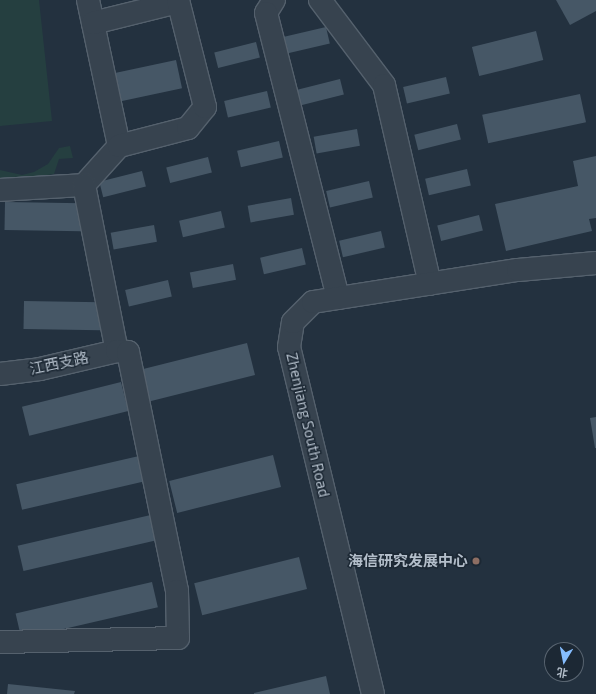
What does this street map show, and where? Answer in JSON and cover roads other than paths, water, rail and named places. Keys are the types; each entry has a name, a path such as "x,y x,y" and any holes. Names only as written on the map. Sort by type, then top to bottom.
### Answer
{"street":[{"path":"88,0 119,146"},
{"path":"274,0 266,13 338,298"},
{"path":"320,0 384,84 430,284"},
{"path":"0,190 84,185 119,146 188,128 205,107 178,1 93,23"},
{"path":"0,642 178,638 177,591 128,352 117,351 84,185"},
{"name":"Zhenjiang South Road","path":"373,694 289,347 293,322 313,302 430,284 596,263"},
{"name":"江西支路","path":"0,374 40,368 117,351"}],"place":[{"name":"海信研究发展中心","path":"476,561"}]}
